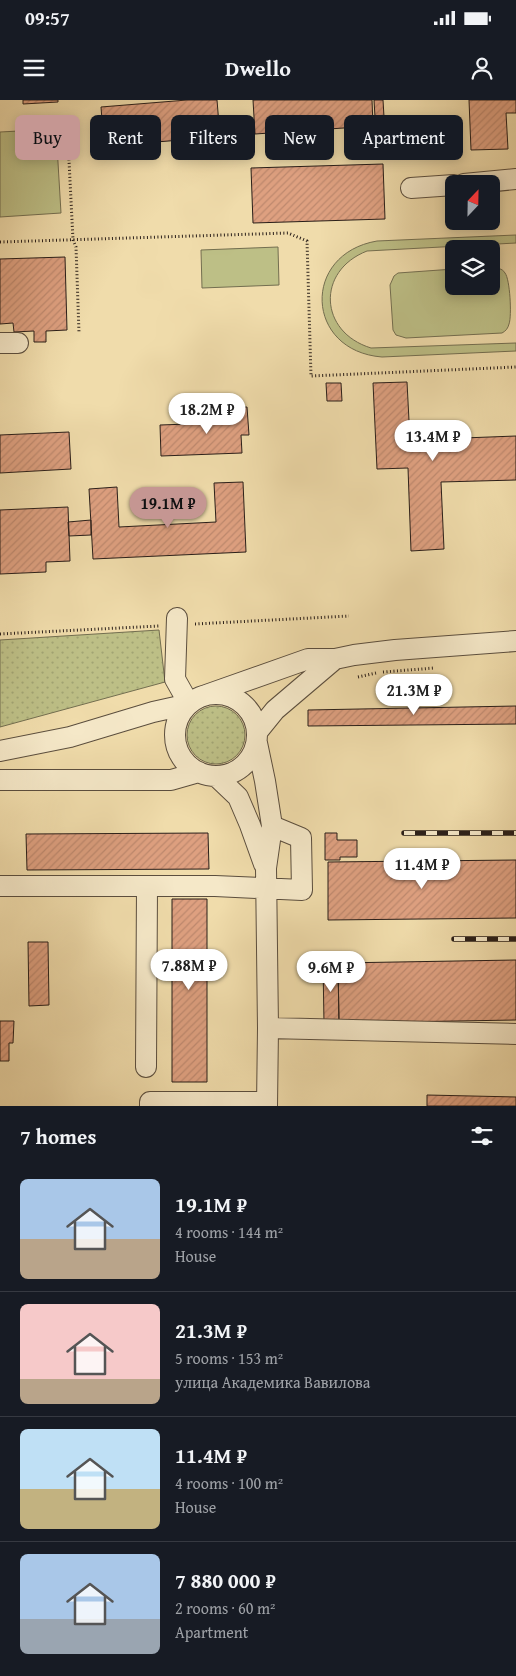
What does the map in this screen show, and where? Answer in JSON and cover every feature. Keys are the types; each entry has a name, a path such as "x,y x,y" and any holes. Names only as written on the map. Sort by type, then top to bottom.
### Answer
{"street":[{"path":"500,181 516,179"},
{"path":"411,188 445,186"},
{"path":"177,618 175,679 198,700"},
{"path":"266,868 238,797 208,774 189,766 182,757 177,747 175,735 182,713 198,700 308,659 335,659 395,650 516,641"},
{"path":"0,780 171,780 208,774 230,774 242,767 252,756 257,737 275,710 335,659"},
{"path":"0,751 70,737 220,694 234,698 246,706 254,717 272,826 266,868 267,1104 150,1102 150,1106"},
{"path":"0,886 215,886 302,890 301,838 272,826"},
{"path":"146,1067 147,887"},
{"path":"268,1028 516,1034"}],"path":[{"path":"69,160 73,240 76,247 79,333"},
{"path":"0,242 288,233 307,241 311,376 516,366"},
{"path":"358,677 378,673 437,668"}],"green space":[{"path":"15,131 15,160 58,160 61,213 0,217 0,132"},
{"path":"516,235 516,243 500,244 500,240 445,240 445,247 367,251 350,260 339,272 332,286 330,301 333,316 341,329 354,340 371,348 516,343 516,351 382,357 357,351 338,338 327,321 322,302 325,282 335,264 352,249 377,241"},
{"path":"278,247 279,285 202,288 201,250"},
{"path":"500,269 502,270 507,277 510,298 510,320 507,328 502,333 406,338 396,335 393,330 390,285 394,276 398,273 445,270 445,295 500,295"},
{"path":"159,630 165,682 0,727 0,640"},
{"path":"210,706 222,706 237,714 245,729 245,741 237,756 222,764 210,764 195,756 187,741 187,729 195,714"}],"building":[{"path":"23,100 58,100 58,102 23,104"},
{"path":"187,100 217,100 218,115 171,115 171,141 161,142 161,115 102,115 101,107"},
{"path":"253,100 372,100 373,115 344,115 344,128 334,129 334,115 265,115 265,133 255,134"},
{"path":"374,100 383,100 384,115 375,115"},
{"path":"469,100 516,100 516,113 506,113 508,149 471,150"},
{"path":"383,164 385,219 253,223 251,168"},
{"path":"65,257 67,330 46,331 46,342 34,342 34,331 14,332 13,323 0,324 0,259"},
{"path":"407,382 410,440 516,436 516,480 441,482 444,549 411,551 408,468 377,469 373,383"},
{"path":"326,383 341,383 342,401 327,401"},
{"path":"247,407 249,435 241,435 242,453 161,456 160,425 218,423 217,408"},
{"path":"69,432 71,469 0,473 0,435"},
{"path":"243,482 246,552 93,559 89,489 117,487 119,527 216,522 214,483"},
{"path":"68,507 70,561 46,562 46,572 0,574 0,510"},
{"path":"91,520 91,535 69,536 68,522"},
{"path":"516,706 516,724 308,726 308,710"},
{"path":"208,833 209,869 27,870 26,834"},
{"path":"325,833 337,833 337,840 357,840 357,857 340,857 340,860 325,860"},
{"path":"516,860 516,918 328,920 328,862"},
{"path":"172,899 207,899 207,1082 172,1082"},
{"path":"28,942 48,942 49,1005 29,1006"},
{"path":"516,960 516,1020 339,1023 338,963"},
{"path":"323,963 338,963 339,1023 324,1023"},
{"path":"0,1021 14,1021 13,1043 9,1043 9,1061 0,1061"},
{"path":"427,1095 516,1097 516,1106 427,1106"}],"railway":[{"path":"404,833 516,833"},
{"path":"454,939 516,939"}]}
